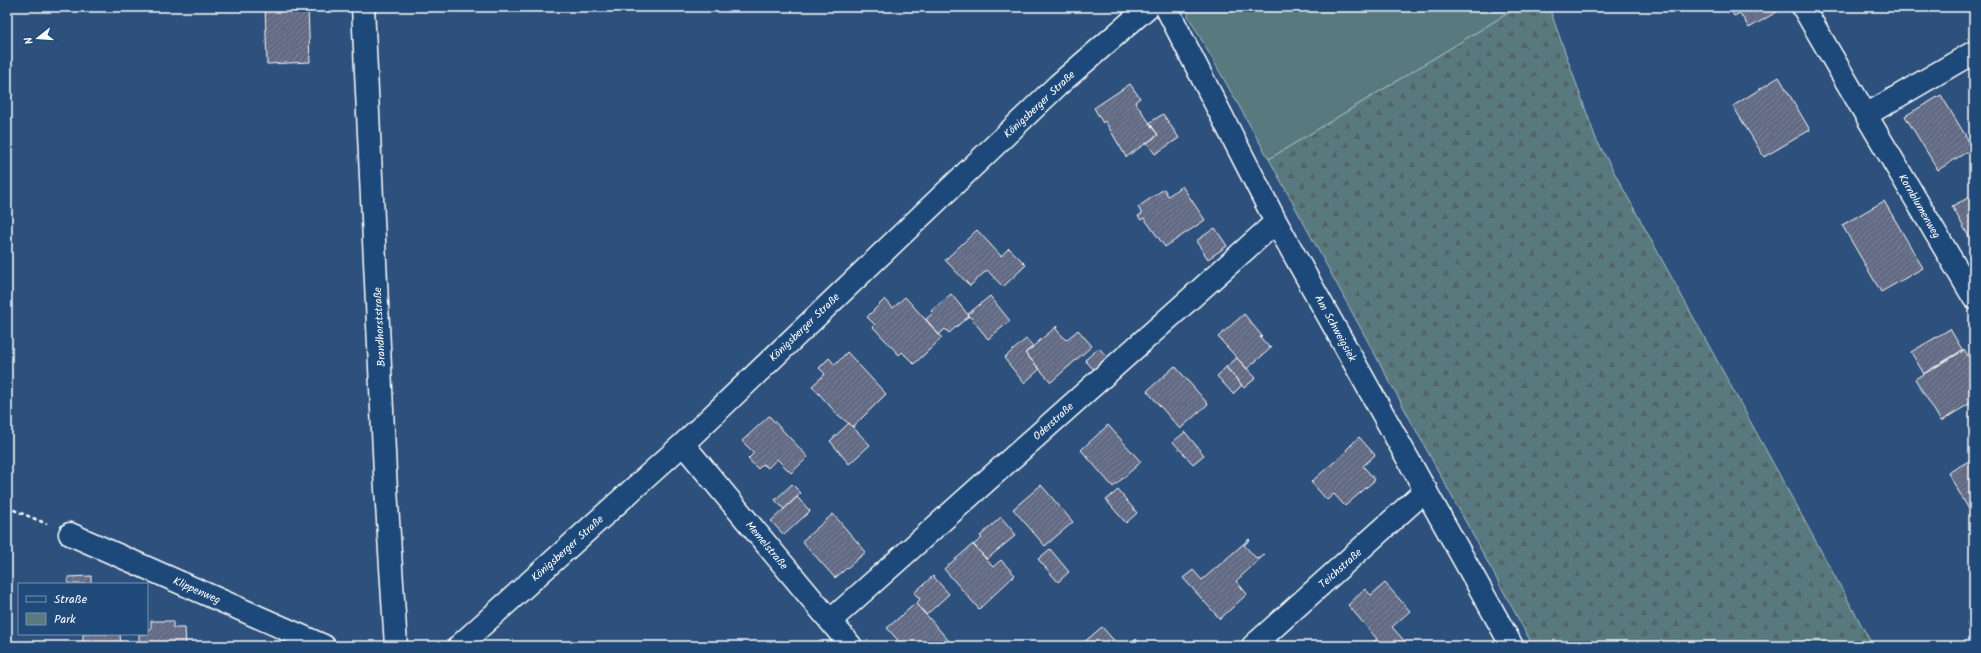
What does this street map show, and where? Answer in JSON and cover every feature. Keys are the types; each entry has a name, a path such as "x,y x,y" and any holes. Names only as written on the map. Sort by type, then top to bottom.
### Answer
{"street":[{"name":"Brandhorststraße","path":"363,7 385,473 396,646"},
{"name":"Königsberger Straße","path":"459,646 683,444 1058,85 1148,7"},
{"name":"Am Schweigsiek","path":"1166,7 1276,222 1512,646"},
{"name":"Kornblumenweg","path":"1805,9 1974,298"},
{"path":"1866,115 1974,52"},
{"name":"Oderstraße","path":"830,621 1276,222"},
{"name":"Memelstraße","path":"683,444 851,646"},
{"name":"Teichstraße","path":"1253,646 1426,490"},
{"name":"Klippenweg","path":"70,534 324,646"}],"path":[{"path":"7,506 70,534"}],"green space":[{"path":"1189,7 1518,7 1269,159 1188,16"},
{"path":"1518,7 1549,7 1596,139 1873,646 1533,646 1269,159"}],"building":[{"path":"265,7 308,7 310,62 267,64"},
{"path":"1729,7 1778,7 1780,10 1749,28 1740,13 1734,16"},
{"path":"1779,77 1810,130 1764,157 1733,106"},
{"path":"1130,84 1140,98 1135,102 1158,135 1126,157 1105,121 1103,123 1094,108"},
{"path":"1941,95 1973,148 1938,170 1905,116"},
{"path":"1163,114 1179,138 1155,154 1147,143 1158,135 1149,123"},
{"path":"1182,186 1205,220 1165,247 1144,218 1141,220 1138,216 1142,214 1138,207 1164,189 1168,196"},
{"path":"1974,195 1974,246 1952,206"},
{"path":"1884,201 1923,268 1881,292 1842,225"},
{"path":"1215,228 1227,246 1208,259 1196,241"},
{"path":"977,230 1001,256 1009,248 1026,265 1003,287 987,270 970,286 945,260"},
{"path":"951,294 969,316 949,333 945,329 939,335 926,319 933,313 931,311"},
{"path":"990,296 1010,321 988,339 968,314"},
{"path":"905,297 942,338 914,364 902,352 899,355 873,327 875,325 867,317 885,299 893,308"},
{"path":"1244,314 1262,336 1260,337 1270,348 1272,347 1247,369 1218,337"},
{"path":"1057,326 1056,329 1066,340 1078,330 1092,346 1051,382 1025,353"},
{"path":"1950,329 1963,351 1924,374 1911,352"},
{"path":"1026,339 1033,347 1025,353 1040,369 1024,383 1004,358"},
{"path":"1099,348 1108,358 1094,370 1085,360"},
{"path":"1964,349 1974,367 1974,401 1941,421 1915,379"},
{"path":"847,352 886,394 853,427 837,414 812,386 825,374 819,368 829,358 835,365"},
{"path":"1237,358 1256,378 1244,388 1226,367"},
{"path":"1175,366 1208,404 1180,429 1147,391"},
{"path":"1226,367 1242,385 1233,394 1217,376"},
{"path":"769,416 808,457 791,473 777,459 768,468 763,464 758,469 748,459 754,453 742,441"},
{"path":"849,423 870,445 849,464 830,441"},
{"path":"1108,425 1141,462 1113,487 1081,450"},
{"path":"1185,432 1204,455 1193,464 1173,442"},
{"path":"1359,437 1375,455 1363,466 1375,480 1345,506 1334,494 1327,500 1311,482 1347,451 1346,450"},
{"path":"1974,458 1974,518 1948,473"},
{"path":"792,484 801,493 784,509 775,500"},
{"path":"1041,485 1073,522 1045,546 1013,509"},
{"path":"1118,490 1137,513 1126,523 1106,500"},
{"path":"797,497 810,511 784,535 771,521"},
{"path":"833,514 866,552 835,578 802,541"},
{"path":"1001,517 1016,535 987,559 973,545 982,538 980,536"},
{"path":"1249,539 1250,540 1244,545 1257,559 1263,554 1264,555 1236,581 1247,594 1220,619 1183,578 1193,570 1202,580"},
{"path":"973,544 993,567 1001,560 1015,575 979,609 944,569"},
{"path":"1050,549 1069,572 1058,582 1038,559"},
{"path":"91,576 91,583 68,583 68,577"},
{"path":"933,576 949,594 926,615 916,604 920,599 914,593"},
{"path":"1385,583 1410,611 1392,627 1409,646 1375,646 1372,643 1377,639 1348,605 1365,589 1371,595"},
{"path":"916,603 949,641 944,646 903,646 887,628"},
{"path":"1974,619 1974,635 1967,624"},
{"path":"151,621 173,621 173,628 185,628 186,646 139,646 139,635 148,635 148,629 151,629"},
{"path":"1102,627 1119,646 1086,646 1083,643"},
{"path":"83,635 120,635 121,646 83,646"},
{"path":"1136,639 1142,646 1129,646"},
{"path":"1157,641 1161,646 1151,646"}]}
